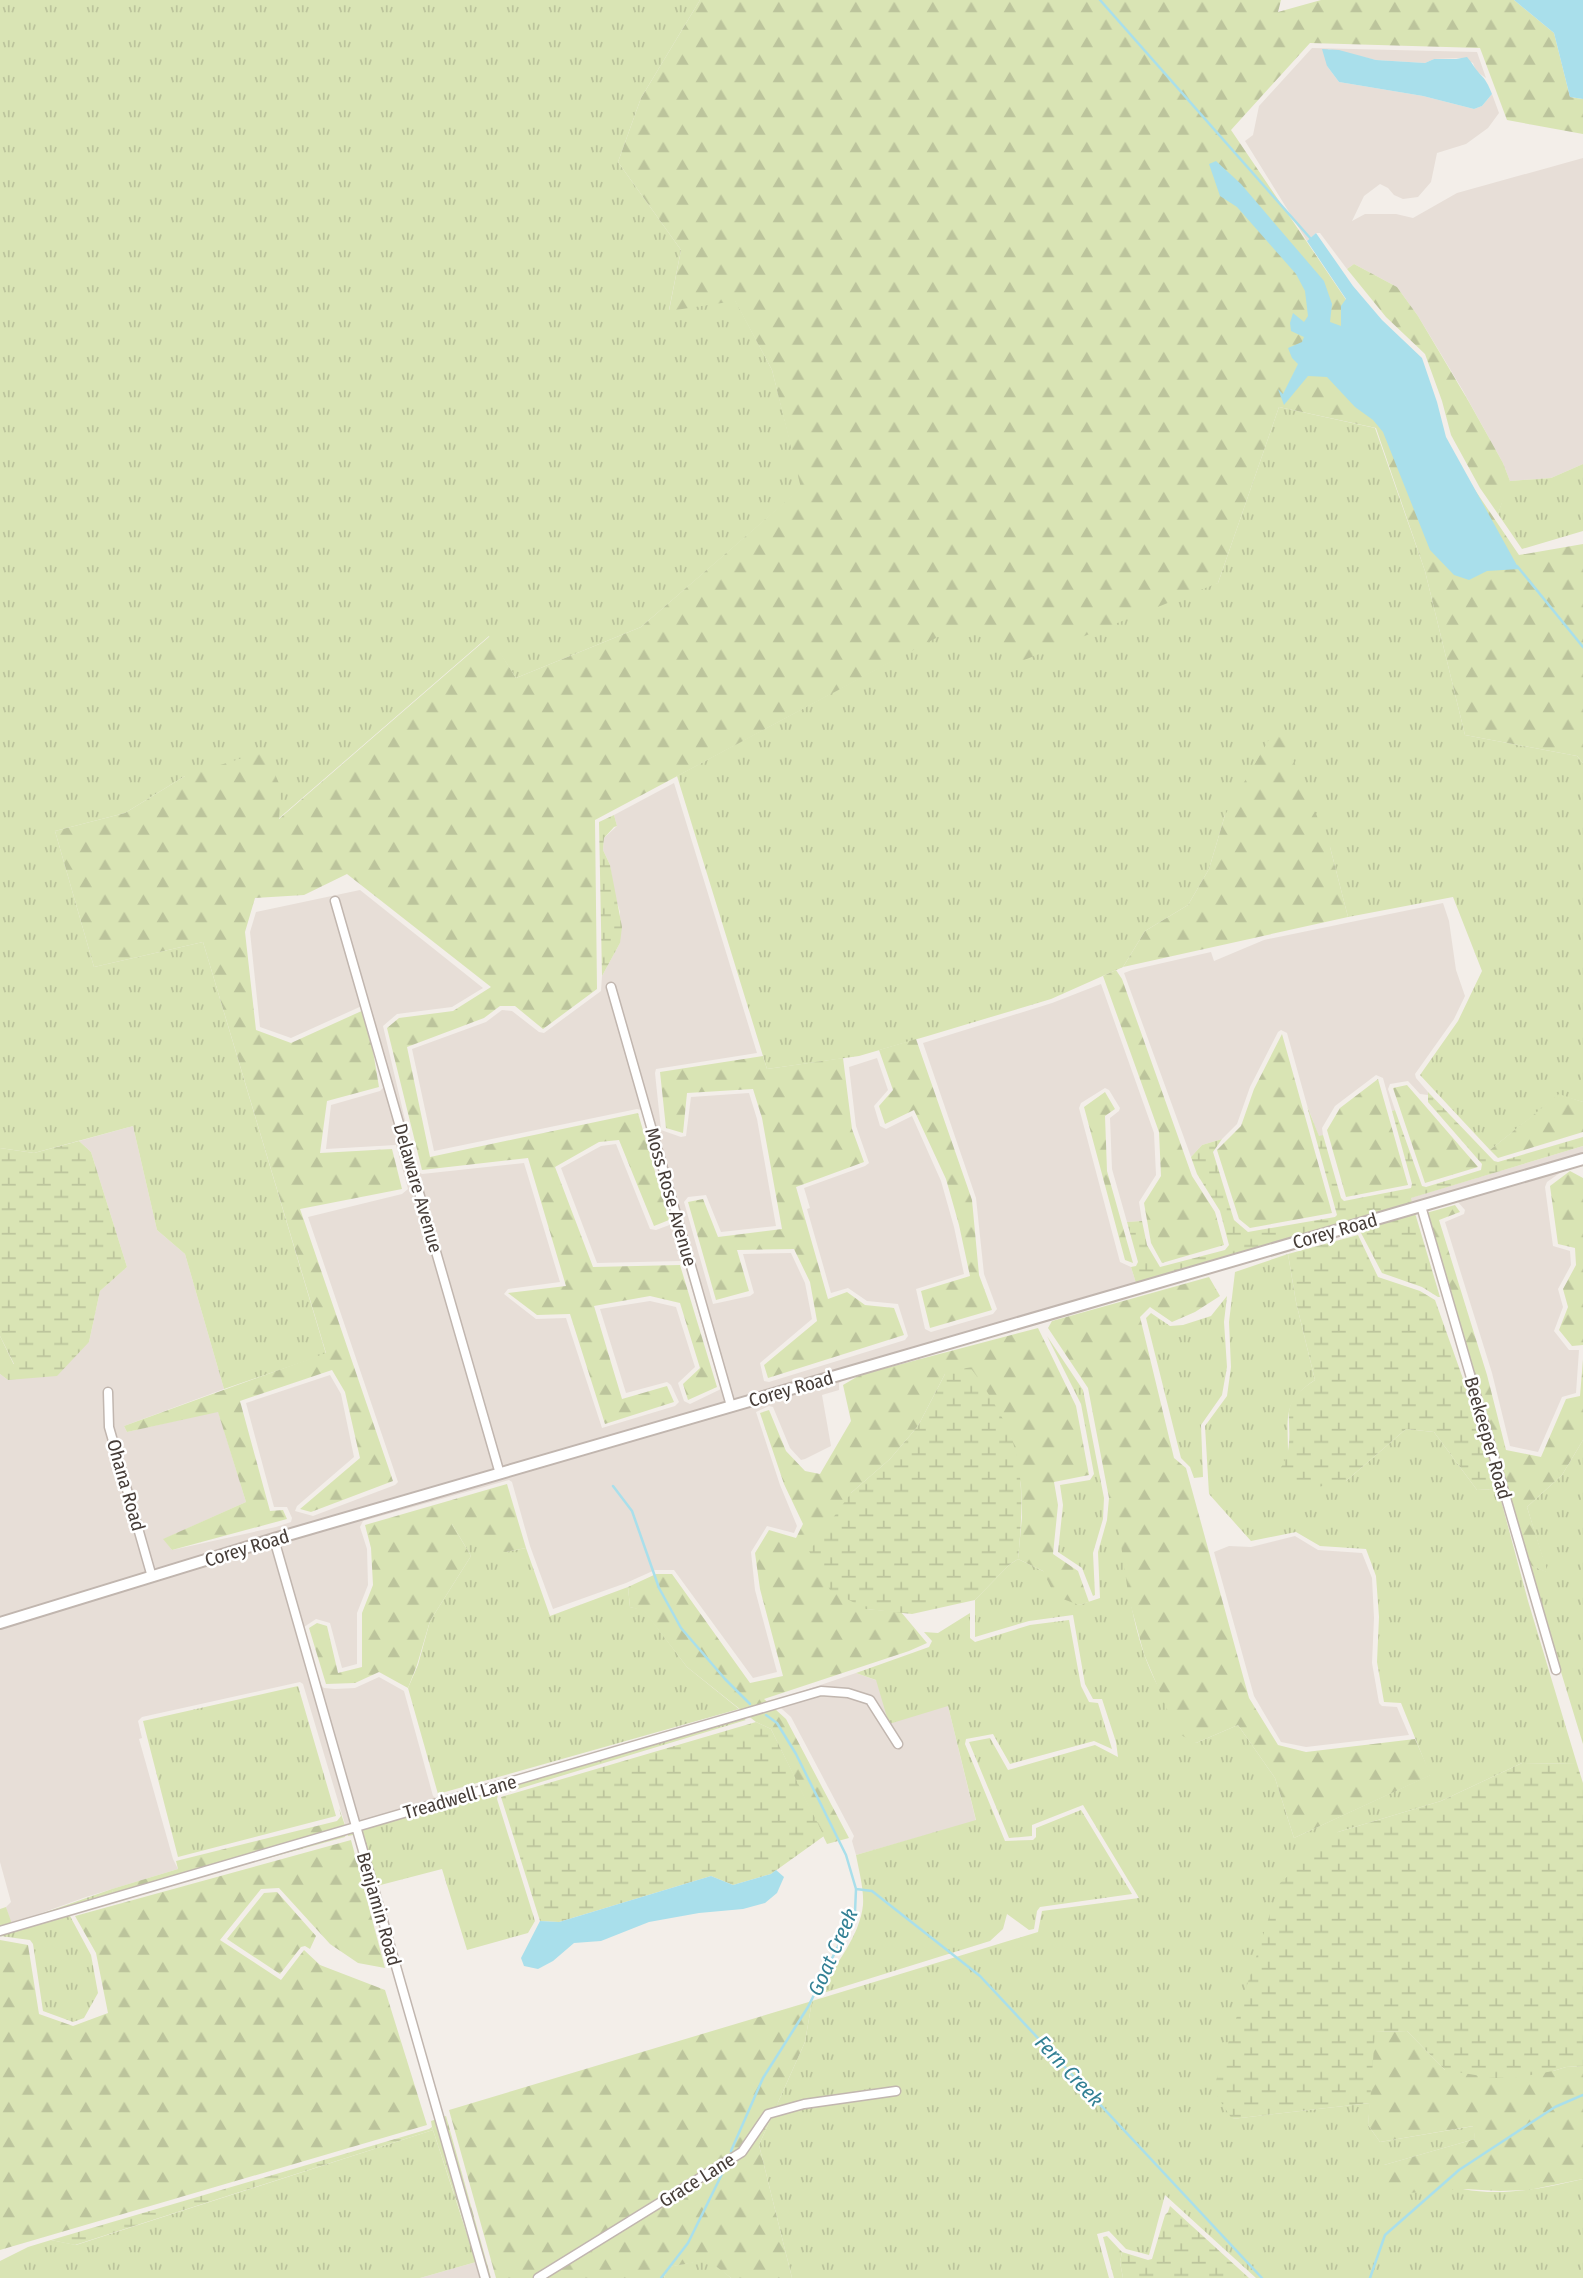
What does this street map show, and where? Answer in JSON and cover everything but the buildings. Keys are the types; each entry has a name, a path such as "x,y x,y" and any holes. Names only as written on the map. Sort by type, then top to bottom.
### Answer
{"street":[{"name":"Delaware Avenue","path":"335,901 500,1475"},
{"name":"Moss Rose Avenue","path":"611,987 731,1406"},
{"name":"Corey Road","path":"0,1623 274,1539 1583,1159"},
{"name":"Beekeeper Road","path":"1421,1206 1556,1671"},
{"name":"Ohana Road","path":"108,1392 109,1427 152,1577"},
{"name":"Benjamin Road","path":"274,1539 485,2278"},
{"name":"Treadwell Lane","path":"0,1931 821,1692 848,1693 870,1700 898,1744"},
{"name":"Grace Lane","path":"538,2278 742,2152 768,2115 804,2105 896,2091"}],"shaded area":[{"path":"1312,48 1477,52 1486,78 1476,71 1473,63 1461,58 1434,59 1425,63 1376,60 1328,49 1327,66 1339,82 1423,96 1474,109 1482,106 1492,94 1499,113 1488,128 1466,144 1437,153 1431,182 1418,197 1403,199 1380,184 1364,196 1352,221 1365,214 1396,214 1413,218 1457,193 1583,158 1583,464 1551,478 1510,481 1503,463 1462,389 1418,316 1397,287 1354,264 1347,269 1320,233 1307,241 1245,141 1253,135 1259,106"},
{"path":"674,783 757,1053 656,1069 661,1130 681,1137 686,1136 691,1097 749,1093 757,1119 776,1226 721,1232 706,1195 688,1197 684,1202 713,1304 754,1293 743,1254 791,1253 805,1283 812,1319 760,1363 764,1381 769,1382 905,1340 908,1336 898,1304 867,1301 848,1288 831,1293 807,1209 810,1208 804,1188 869,1163 856,1126 849,1067 877,1058 888,1090 874,1106 880,1126 886,1129 912,1116 941,1181 964,1274 916,1289 925,1329 931,1332 993,1314 997,1309 984,1274 976,1198 923,1043 1052,1003 1101,984 1154,1133 1156,1175 1139,1202 1142,1221 1127,1222 1112,1169 1110,1118 1120,1108 1105,1088 1081,1103 1079,1108 1120,1262 1131,1267 1136,1283 0,1618 0,1374 8,1380 89,1342 100,1291 127,1267 91,1152 79,1141 133,1126 157,1230 185,1254 224,1389 124,1426 127,1432 218,1411 246,1502 164,1539 172,1550 291,1522 287,1507 274,1507 246,1403 330,1375 341,1394 354,1457 297,1506 295,1511 313,1516 398,1482 308,1217 402,1194 408,1189 396,1145 326,1149 331,1105 380,1091 384,1087 371,1008 364,1005 291,1038 260,1027 250,932 256,912 360,890 483,988 452,1007 397,1014 383,1026 417,1171 422,1174 524,1163 560,1282 508,1289 504,1294 536,1319 566,1318 602,1428 675,1406 679,1402 667,1382 626,1393 600,1309 650,1301 676,1307 695,1367 678,1383 684,1401 690,1404 721,1389 684,1263 597,1263 561,1168 601,1146 616,1144 650,1229 656,1230 672,1224 674,1219 642,1110 434,1151 412,1049 486,1022 502,1010 512,1011 544,1033 601,991 602,976 620,943 620,912 610,865 603,850 604,838 617,826 614,815"},
{"path":"1443,903 1449,921 1456,970 1465,996 1454,1019 1415,1074 1428,1095 1420,1094 1408,1081 1390,1084 1388,1089 1395,1110 1392,1111 1383,1078 1376,1075 1335,1106 1322,1128 1323,1135 1319,1137 1287,1033 1281,1030 1250,1087 1237,1124 1222,1139 1202,1145 1191,1157 1124,973 1211,952 1214,961 1264,940"},
{"path":"1583,1146 1583,1154 1412,1203 1410,1198"},
{"path":"1564,1170 1547,1182 1545,1187 1553,1246 1570,1251 1571,1265 1558,1289 1563,1307 1554,1331 1569,1350 1579,1350 1576,1393 1562,1397 1538,1452 1510,1446 1492,1373 1445,1222 1464,1214 1465,1210 1457,1201"},
{"path":"845,1378 839,1383 839,1390 822,1395 831,1446 805,1459 801,1460 790,1448 773,1407 756,1412 780,1485 797,1526 794,1533 767,1526 751,1552 755,1590 777,1672 753,1678 674,1570 655,1570 553,1609 530,1546 512,1482 509,1480 363,1521 360,1527 367,1549 368,1585 357,1613 357,1664 342,1668 330,1623 316,1619 304,1627 321,1685 335,1689 355,1688 379,1677 404,1691 433,1796 437,1799 448,1796 347,1831 303,1684 300,1682 142,1717 138,1721 142,1738 139,1739 178,1869 86,1897 11,1924 6,1907 11,1902 0,1862 0,1628 276,1544"},
{"path":"1295,1536 1318,1550 1362,1553 1372,1578 1372,1663 1379,1703 1382,1706 1397,1707 1409,1735 1306,1747 1281,1742 1254,1696 1214,1552 1229,1546 1251,1547"},
{"path":"856,1673 948,1706 976,1821 856,1855 852,1841 854,1836 791,1717 773,1701"},
{"path":"476,2262 482,2278 420,2278"}],"green space":[{"path":"0,0 700,0 641,98 618,162 681,250 669,310 735,300 772,370 802,488 641,627 516,678 489,636 278,819 185,776 125,813 55,831 94,967 203,942 326,1354 224,1389 185,1254 157,1230 133,1126 34,1153 0,1148"},
{"path":"700,0 1281,0 1278,12 1321,0 1514,0 1554,33 1570,97 1583,99 1583,134 1507,120 1480,48 1310,43 1231,130 1519,555 1583,544 1583,763 1577,756 1465,735 1425,571 1376,428 1279,407 1218,583 1014,664 966,622 595,820 597,989 543,1029 515,1006 500,1006 484,1018 407,1047 430,1157 638,1113 669,1220 654,1226 619,1140 599,1142 555,1167 593,1267 680,1265 717,1387 688,1400 683,1384 700,1368 680,1303 650,1296 594,1306 622,1399 667,1386 674,1402 605,1424 570,1314 537,1315 508,1293 566,1286 528,1158 422,1170 387,1028 399,1018 453,1011 491,987 347,874 304,895 255,898 245,932 256,1030 291,1043 366,1009 379,1087 327,1101 320,1153 392,1149 402,1189 300,1209 393,1481 311,1512 300,1509 360,1458 345,1392 332,1370 240,1401 270,1511 283,1510 287,1519 172,1550 163,1539 246,1502 218,1412 127,1432 124,1426 326,1353 203,942 94,967 55,831 125,813 185,776 265,751 281,788 279,819 490,636 516,678 641,627 801,488 772,370 735,301 669,311 681,250 618,162 641,98"},
{"path":"1354,264 1397,287 1418,316 1469,402 1510,481 1498,514 1480,488 1451,435 1425,354 1386,317 1347,269"},
{"path":"1279,407 1375,428 1425,571 1465,735 1577,756 1583,763 1583,1102 1559,1095 1490,1150 1420,1075 1458,1021 1482,971 1453,897 1348,917 1330,847 1225,815 1209,869 1188,905 1145,931 1123,967 1051,999 859,1056 767,1069 677,776 966,621 1218,583"},
{"path":"1583,464 1583,531 1522,549 1498,514 1508,483 1551,478"},
{"path":"1278,724 1330,847 1348,917 1123,967 1145,931 1188,905 1209,869 1225,815"},
{"path":"614,815 617,826 604,838 603,850 610,865 622,927 620,943 602,976 599,822"},
{"path":"1116,970 1122,979 1192,1176 1215,1212 1224,1245 1162,1263 1151,1243 1144,1203 1161,1176 1159,1132 1103,976"},
{"path":"1282,1034 1332,1213 1250,1228 1239,1219 1217,1150 1241,1126 1254,1089"},
{"path":"916,1039 972,1200 979,1275 992,1310 930,1328 921,1291 970,1276 946,1179 914,1110 885,1124 879,1106 893,1090 879,1050"},
{"path":"763,1056 767,1069 843,1058 852,1129 864,1162 796,1187 828,1299 847,1292 865,1305 894,1308 904,1335 768,1378 764,1365 817,1321 810,1282 794,1249 737,1250 749,1291 716,1300 688,1202 703,1199 718,1237 782,1229 762,1118 753,1089 687,1093 683,1133 666,1128 660,1072"},
{"path":"1378,1079 1408,1185 1346,1197 1327,1130 1340,1108"},
{"path":"1407,1085 1478,1167 1425,1183 1393,1088"},
{"path":"1105,1092 1115,1109 1105,1116 1107,1171 1133,1263 1125,1260 1084,1107"},
{"path":"1428,1092 1494,1161 1583,1137 1583,1146 1411,1198 1412,1203 1136,1283 1131,1267 1138,1262 1127,1222 1142,1221 1147,1245 1160,1267 1225,1250 1229,1245 1220,1211 1197,1174 1191,1157 1202,1145 1222,1139 1213,1152 1234,1220 1248,1232 1337,1215 1307,1106 1319,1136 1323,1135 1344,1201 1411,1188 1392,1111 1395,1110 1422,1186 1481,1170 1482,1164 1428,1102"},
{"path":"1559,1094 1583,1102 1583,1132 1498,1158 1490,1150"},
{"path":"79,1141 91,1152 127,1267 100,1291 89,1342 57,1376 8,1380 0,1374 0,1363 14,1364 0,1336 0,1148 34,1153"},
{"path":"1570,1171 1583,1178 1583,1345 1572,1346 1559,1330 1568,1307 1563,1289 1576,1265 1575,1248 1558,1244 1550,1186"},
{"path":"1455,1205 1460,1212 1439,1220 1487,1375 1506,1450 1541,1457 1566,1399 1580,1396 1583,1359 1583,1440 1562,1475 1527,1507 1548,1573 1528,1564 1426,1213"},
{"path":"1415,1213 1440,1297 1422,1287 1382,1273 1360,1231 1318,1241"},
{"path":"1358,1235 1378,1277 1420,1291 1435,1300 1488,1449 1498,1489 1477,1490 1434,1432 1406,1429 1346,1481 1299,1491 1276,1476 1288,1451 1291,1404 1303,1389 1315,1380 1296,1302 1288,1254"},
{"path":"1288,1254 1296,1302 1315,1380 1297,1395 1289,1411 1288,1453 1346,1481 1406,1429 1434,1432 1477,1490 1498,1489 1577,1764 1522,1763 1441,1801 1338,1832 1232,2119 1370,2103 1368,2125 1380,2142 1474,2126 1475,2139 1384,2165 1443,2184 1478,2191 1523,2190 1583,2179 1583,2278 1256,2278 1165,2195 1149,2255 1126,2249 1109,2231 1097,2234 1109,2278 792,2278 759,2145 805,2042 812,2001 1038,1932 1042,1911 1139,1898 1083,1805 1032,1825 1032,1836 1009,1838 969,1742 990,1738 1008,1770 1095,1745 1118,1757 1102,1699 1093,1699 1085,1684 1073,1615 1029,1621 975,1637 975,1600 1009,1565 1018,1559 1043,1571 1079,1605 1100,1598 1098,1552 1107,1520 1109,1498 1119,1498 1126,1572 1135,1620 1149,1667 1160,1690 1196,1743 1238,1725 1275,1778 1294,1838 1430,1775 1401,1703 1384,1702 1377,1662 1379,1617 1376,1576 1366,1549 1320,1546 1296,1532 1251,1541 1209,1494 1205,1426 1227,1396 1231,1367 1229,1322 1235,1272"},
{"path":"1209,1277 1220,1296 1195,1312 1172,1322 1150,1307 1140,1317 1174,1458 1186,1468 1249,1698 1278,1745 1306,1752 1415,1739 1431,1775 1294,1838 1275,1778 1238,1725 1196,1743 1177,1733 1144,1654 1129,1599 1114,1498 1109,1498 1088,1388 1048,1328 1052,1321"},
{"path":"1227,1296 1224,1322 1227,1367 1222,1395 1201,1425 1203,1477 1194,1478 1190,1467 1181,1458 1146,1318 1151,1313 1170,1326 1183,1325 1211,1316"},
{"path":"1038,1328 1076,1406 1089,1475 1054,1482 1058,1505 1053,1554 1078,1571 1089,1602 1079,1605 1055,1596 1043,1571 1018,1559 1022,1517 1021,1485 1011,1438 945,1374 918,1426 890,1459 851,1493 866,1609 901,1612 927,1643 764,1699 786,1719 849,1838 827,1844 771,1729 756,1722 687,1667 644,1611 630,1607 628,1587 656,1574 672,1574 750,1683 783,1676 760,1589 755,1553 769,1530 796,1538 803,1524 784,1484 760,1413 769,1410 786,1451 805,1471 820,1474 851,1421 843,1385 860,1375"},
{"path":"0,1336 14,1365 0,1369"},
{"path":"1047,1336 1083,1390 1104,1498 1103,1519 1093,1553 1093,1596 1082,1568 1058,1552 1063,1505 1060,1485 1090,1480 1094,1474 1081,1404"},
{"path":"970,1367 998,1410 1011,1437 1019,1466 1021,1529 1018,1559 975,1600 912,1614 866,1609 830,1590 809,1551 851,1493 890,1459 918,1426 945,1374"},
{"path":"1583,1440 1583,1744 1528,1564 1547,1572 1527,1507 1562,1475"},
{"path":"507,1484 526,1548 506,1552 480,1549 464,1524 452,1524 471,1556 430,1621 408,1688 379,1672 355,1683 326,1684 309,1628 317,1623 327,1626 338,1673 362,1667 362,1613 373,1585 371,1548 365,1525"},
{"path":"464,1523 506,1552 526,1548 550,1616 628,1587 630,1607 644,1610 687,1667 739,1709 438,1794 408,1688 418,1665 430,1621 471,1556 452,1524"},
{"path":"970,1613 970,1638 975,1642 1030,1625 1069,1620 1081,1686 1089,1702 1098,1703 1112,1749 1094,1741 1010,1764 993,1734 966,1739 965,1744 1005,1841 1033,1840 1036,1837 1036,1828 1081,1810 1132,1894 1040,1907 1034,1929 1029,1930 1007,1914 1003,1929 990,1941 820,1994 820,1989 840,1960 861,1916 863,1893 856,1855 976,1820 948,1706 889,1724 876,1680 856,1673 929,1647 932,1641 924,1632 938,1633"},
{"path":"298,1686 336,1816 178,1857 143,1721"},
{"path":"739,1715 746,1720 498,1795 535,1921 528,1933 467,1950 442,1869 369,1888 356,1838 353,1835 348,1836 347,1831"},
{"path":"756,1722 771,1729 824,1836 771,1874 733,1885 711,1876 559,1922 540,1921 501,1797"},
{"path":"1522,1763 1577,1764 1583,1783 1583,2066 1515,2078 1493,2078 1445,2070 1407,2031 1375,2032 1370,2103 1232,2119 1213,2090 1280,1883 1338,1832 1441,1801"},
{"path":"339,1808 347,1831 345,1837 113,1901 112,1889 178,1869 176,1861 337,1821 341,1816"},
{"path":"351,1840 385,1968 358,1963 330,1944 279,1888 261,1889 220,1940 281,1980 304,1950 320,1965 385,1990 427,2125 0,2250 0,1940 28,1945 39,2014 73,2026 108,2013 96,1953 75,1916"},
{"path":"112,1889 113,1901 70,1916 91,1955 98,1993 84,2018 73,2022 43,2011 33,1944 30,1940 0,1936 0,1909 6,1907 12,1924"},
{"path":"277,1892 316,1936 310,1949 301,1947 280,1974 227,1939 264,1893"},
{"path":"812,2001 805,2042 759,2145 792,2278 731,2278 708,2260 668,2267 664,2278 496,2278 449,2110"},
{"path":"1407,2031 1445,2070 1553,2071 1583,2066 1583,2179 1529,2190 1464,2189 1380,2195 1378,2177 1384,2165 1475,2139 1473,2126 1380,2142 1368,2125 1374,2032"},
{"path":"446,2116 491,2278 482,2278 432,2127 431,2121"},
{"path":"432,2127 433,2130 75,2245 51,2240 429,2129"},
{"path":"433,2130 476,2262 420,2278 0,2278 0,2261 28,2247 51,2240 76,2245"},
{"path":"1170,2206 1249,2278 1123,2278 1120,2262 1122,2252 1152,2259"},
{"path":"1107,2236 1122,2252 1120,2262 1123,2278 1114,2278 1103,2237"},
{"path":"709,2259 731,2278 664,2278 668,2267"}],"water":[{"path":"1514,0 1583,0 1583,99 1570,97 1554,33"},
{"path":"1322,49 1339,50 1376,60 1425,63 1434,59 1467,57 1492,94 1482,106 1474,109 1423,96 1339,82 1327,66"},
{"path":"1216,161 1241,184 1324,281 1332,304 1330,322 1341,326 1341,306 1346,299 1307,241 1316,233 1353,286 1382,320 1422,358 1446,437 1519,569 1487,571 1469,580 1454,575 1430,550 1383,432 1327,377 1308,376 1284,405 1278,389 1283,394 1298,364 1288,348 1302,342 1304,337 1291,331 1290,323 1293,313 1304,322 1308,316 1305,291 1296,274 1237,207 1220,196 1209,164"},
{"path":"776,1870 784,1877 777,1893 765,1903 743,1909 649,1922 601,1941 574,1943 553,1961 538,1969 524,1966 521,1958 540,1921 559,1922 711,1876 733,1885 771,1874"}],"waterway":[{"path":"1100,0 1311,239"},
{"path":"1517,566 1583,647"},
{"name":"Goat Creek","path":"613,1486 632,1511 659,1588 681,1628 750,1704"},
{"name":"Goat Creek","path":"731,2151 763,2078 808,2007 855,1912 856,1889 846,1855 796,1754 777,1723 766,1715"},
{"name":"Fern Creek","path":"856,1889 872,1891 980,1976 1262,2278"},
{"name":"Fern Creek","path":"1370,2278 1385,2235 1459,2170 1555,2107 1583,2095"},
{"name":"Goat Creek","path":"661,2278 688,2243 722,2174"}]}
